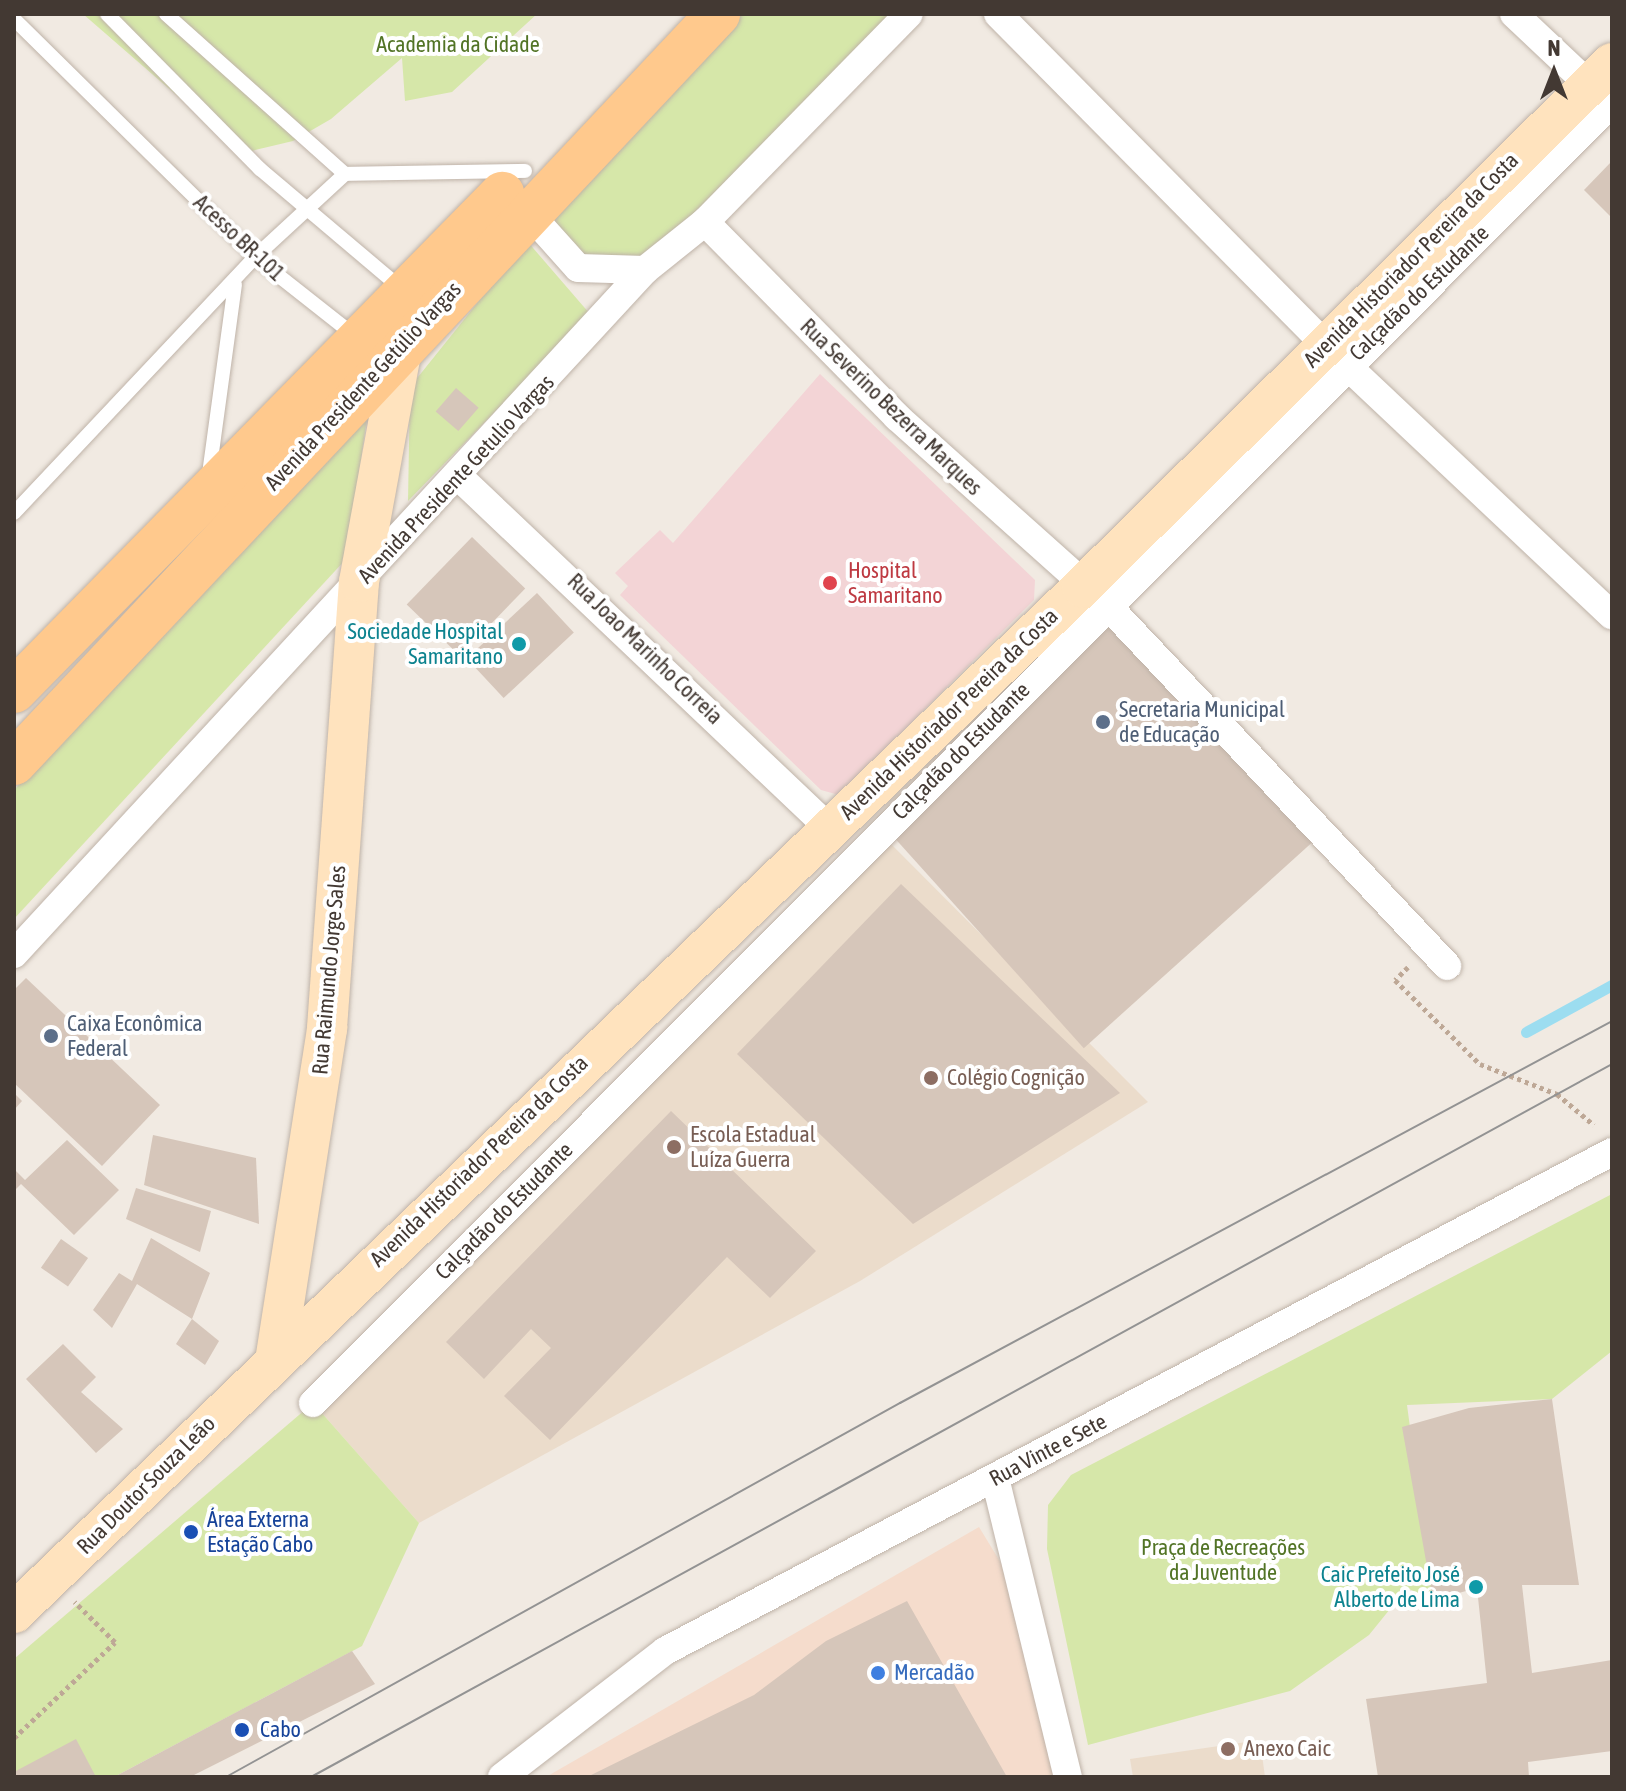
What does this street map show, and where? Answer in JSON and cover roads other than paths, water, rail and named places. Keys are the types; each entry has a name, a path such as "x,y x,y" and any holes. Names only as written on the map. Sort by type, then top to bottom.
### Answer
{"main road":[{"name":"Avenida Presidente Getúlio Vargas","path":"14,763 382,348 526,191 676,14"},
{"name":"Avenida Presidente Getúlio Vargas","path":"14,691 203,502 382,348 406,293 526,191 718,14"}],"street":[{"name":"Avenida Presidente Getulio Vargas","path":"14,954 645,270 705,222 909,14"},
{"path":"998,14 1336,354 1612,615"},
{"path":"1514,14 1607,93"},
{"name":"Avenida Historiador Pereira da Costa","path":"276,1355 829,828 1095,596 1336,354 1607,93"},
{"path":"526,191 578,268 645,270"},
{"name":"Rua Severino Bezerra Marques","path":"705,222 897,417 1095,596 1438,956"},
{"name":"Rua Raimundo Jorge Sales","path":"276,1355 327,1028 359,582 382,348"},
{"name":"Rua Joao Marinho Correia","path":"457,475 829,828"},
{"name":"Calçadão do Estudante","path":"313,1403 1095,596"},
{"name":"Rua Vinte e Sete","path":"502,1777 665,1651 995,1478 1608,1144"},
{"name":"Rua Doutor Souza Leão","path":"14,1613 276,1355"},
{"path":"995,1478 1068,1777"}],"lane":[{"path":"107,14 309,211 406,293"},
{"path":"166,14 345,174 526,191"},
{"name":"Acesso BR-101","path":"14,19 255,257 382,348"},
{"path":"14,513 235,285 255,257 309,211 345,174"},
{"path":"203,502 227,380 235,285"}],"waterway":[{"path":"1526,1032 1612,985"}],"tram line":[{"path":"226,1777 900,1403 1612,1021"},
{"path":"311,1777 1612,1064"}],"place":[{"name":"Hospital Samaritano","path":"830,583"},
{"name":"Sociedade Hospital Samaritano","path":"519,644"},
{"name":"Secretaria Municipal de Educação","path":"1103,722"},
{"name":"Caixa Econômica Federal","path":"51,1036"},
{"name":"Colégio Cognição","path":"931,1078"},
{"name":"Escola Estadual Luíza Guerra","path":"674,1147"},
{"name":"Área Externa Estação Cabo","path":"191,1532"},
{"name":"Caic Prefeito José Alberto de Lima","path":"1476,1587"},
{"name":"Mercadão","path":"878,1673"},
{"name":"Cabo","path":"242,1730"},
{"name":"Anexo Caic","path":"1228,1749"}],"park label":[{"name":"Academia da Cidade","path":"458,45"},
{"name":"Praça de Recreações da Juventude","path":"1223,1560"}]}
